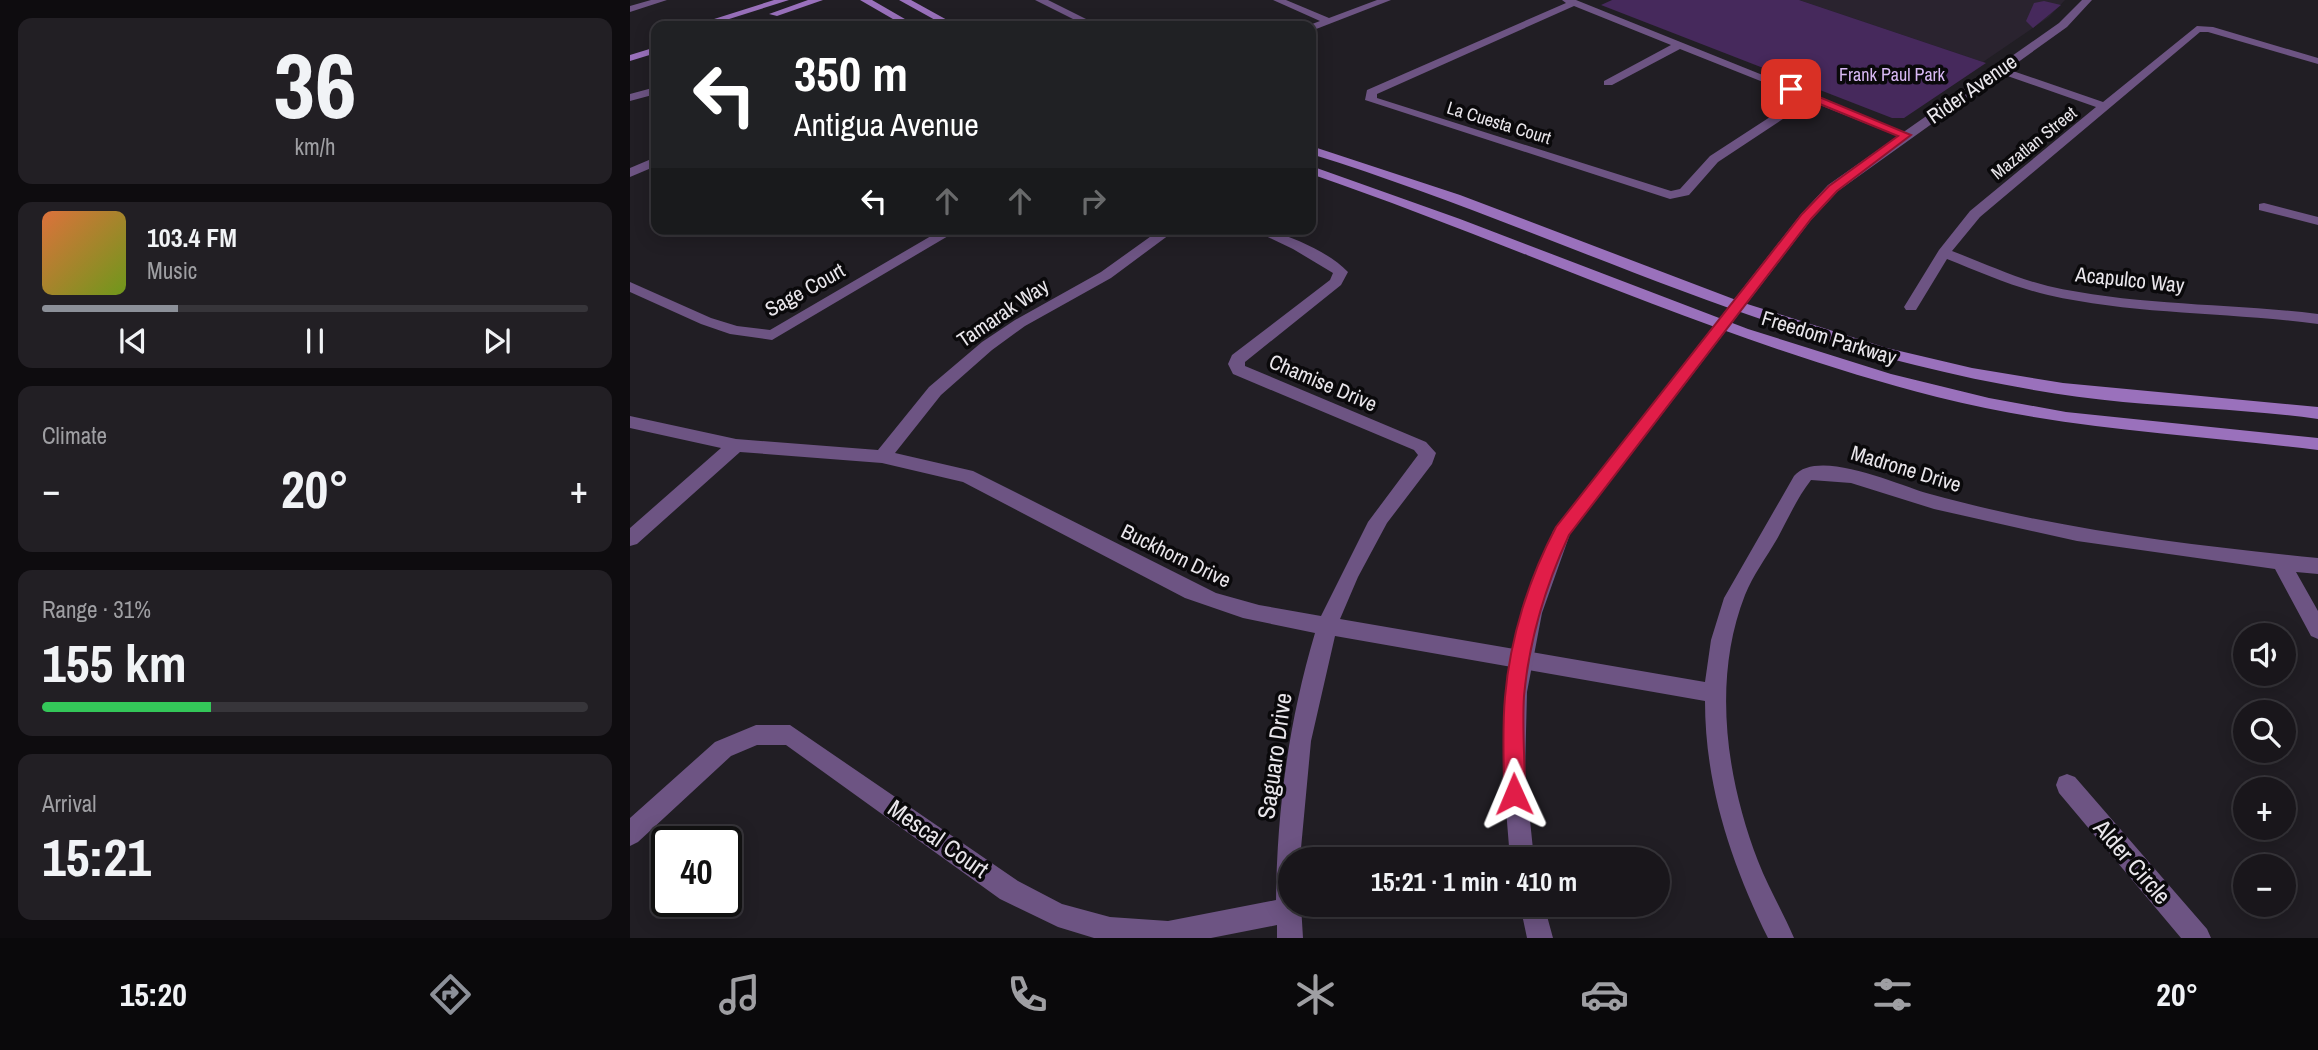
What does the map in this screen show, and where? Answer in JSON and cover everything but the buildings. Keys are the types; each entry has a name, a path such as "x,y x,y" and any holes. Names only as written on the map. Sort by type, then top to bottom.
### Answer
{"main road":[{"path":"714,21 784,0"},
{"path":"749,21 818,0"},
{"path":"865,0 903,21"},
{"path":"904,0 944,21"},
{"path":"630,47 651,41"},
{"path":"630,58 651,52"},
{"name":"Freedom Parkway","path":"1316,152 1452,196 1738,306 1887,353 2042,385 2121,396 2318,413"},
{"name":"Freedom Parkway","path":"1316,172 1394,198 1722,324 1861,371 2012,408 2100,422 2318,444"}],"street":[{"path":"630,9 662,0"},
{"path":"1040,0 1084,21"},
{"path":"1278,0 1328,21"},
{"path":"1316,26 1386,0"},
{"name":"Rider Avenue","path":"1521,847 1514,794 1514,698 1520,659 1541,578 1562,531 1806,217 1833,188 2063,25 2087,0"},
{"path":"1570,1 1906,135"},
{"name":"La Cuesta Court","path":"1570,1 1371,92 1371,100 1670,195 1684,192 1714,159 1810,96"},
{"name":"Mazatlan Street","path":"1911,307 1944,253 1975,214 2197,29 2318,61"},
{"path":"1608,83 1679,45"},
{"path":"2000,70 2106,107"},
{"path":"630,98 651,92"},
{"path":"630,173 651,163"},
{"path":"2264,207 2318,221"},
{"name":"Sage Court","path":"630,286 716,325 735,331 772,335 943,235"},
{"name":"Tamarak Way","path":"882,457 935,391 987,346 1020,323 1106,275 1162,235"},
{"name":"Chamise Drive","path":"1272,235 1298,246 1341,272 1336,282 1238,359 1239,370 1420,446 1427,453 1426,460 1376,525 1328,626"},
{"name":"Acapulco Way","path":"1944,253 2021,283 2070,295 2318,319"},
{"name":"Buckhorn Drive","path":"630,422 736,444 882,457 942,469 990,486 1157,574 1230,608 1267,618 1328,626 1716,693"},
{"path":"630,539 736,444"},
{"name":"Madrone Drive","path":"1782,938 1752,878 1729,809 1719,751 1716,693 1718,665 1733,599 1747,570 1806,474 1815,471 1843,473 1895,492 2035,526 2152,548 2318,566"},
{"path":"2281,563 2318,630"},
{"name":"Saguaro Drive","path":"1290,847 1298,762 1308,694 1328,626"},
{"name":"Mescal Court","path":"630,834 723,749 756,735 790,735 1009,890 1058,915 1110,930 1168,934 1278,911"},
{"name":"Alder Circle","path":"2067,785 2198,938"},
{"name":"Saguaro Drive","path":"1289,917 1290,938"},
{"path":"1535,917 1540,938"}],"shaded area":[{"path":"1799,0 2065,0 2049,17 1983,62"}],"green space":[{"name":"Frank Paul Park","path":"1612,0 1799,0 1986,63 1904,118 1892,118 1601,5"},
{"path":"2044,1 2061,5 2033,28 2026,21 2034,3"}],"route":[{"path":"1514,794 1514,698 1520,659 1541,578 1562,531 1806,217 1833,188 1906,135 1791,89"}]}
